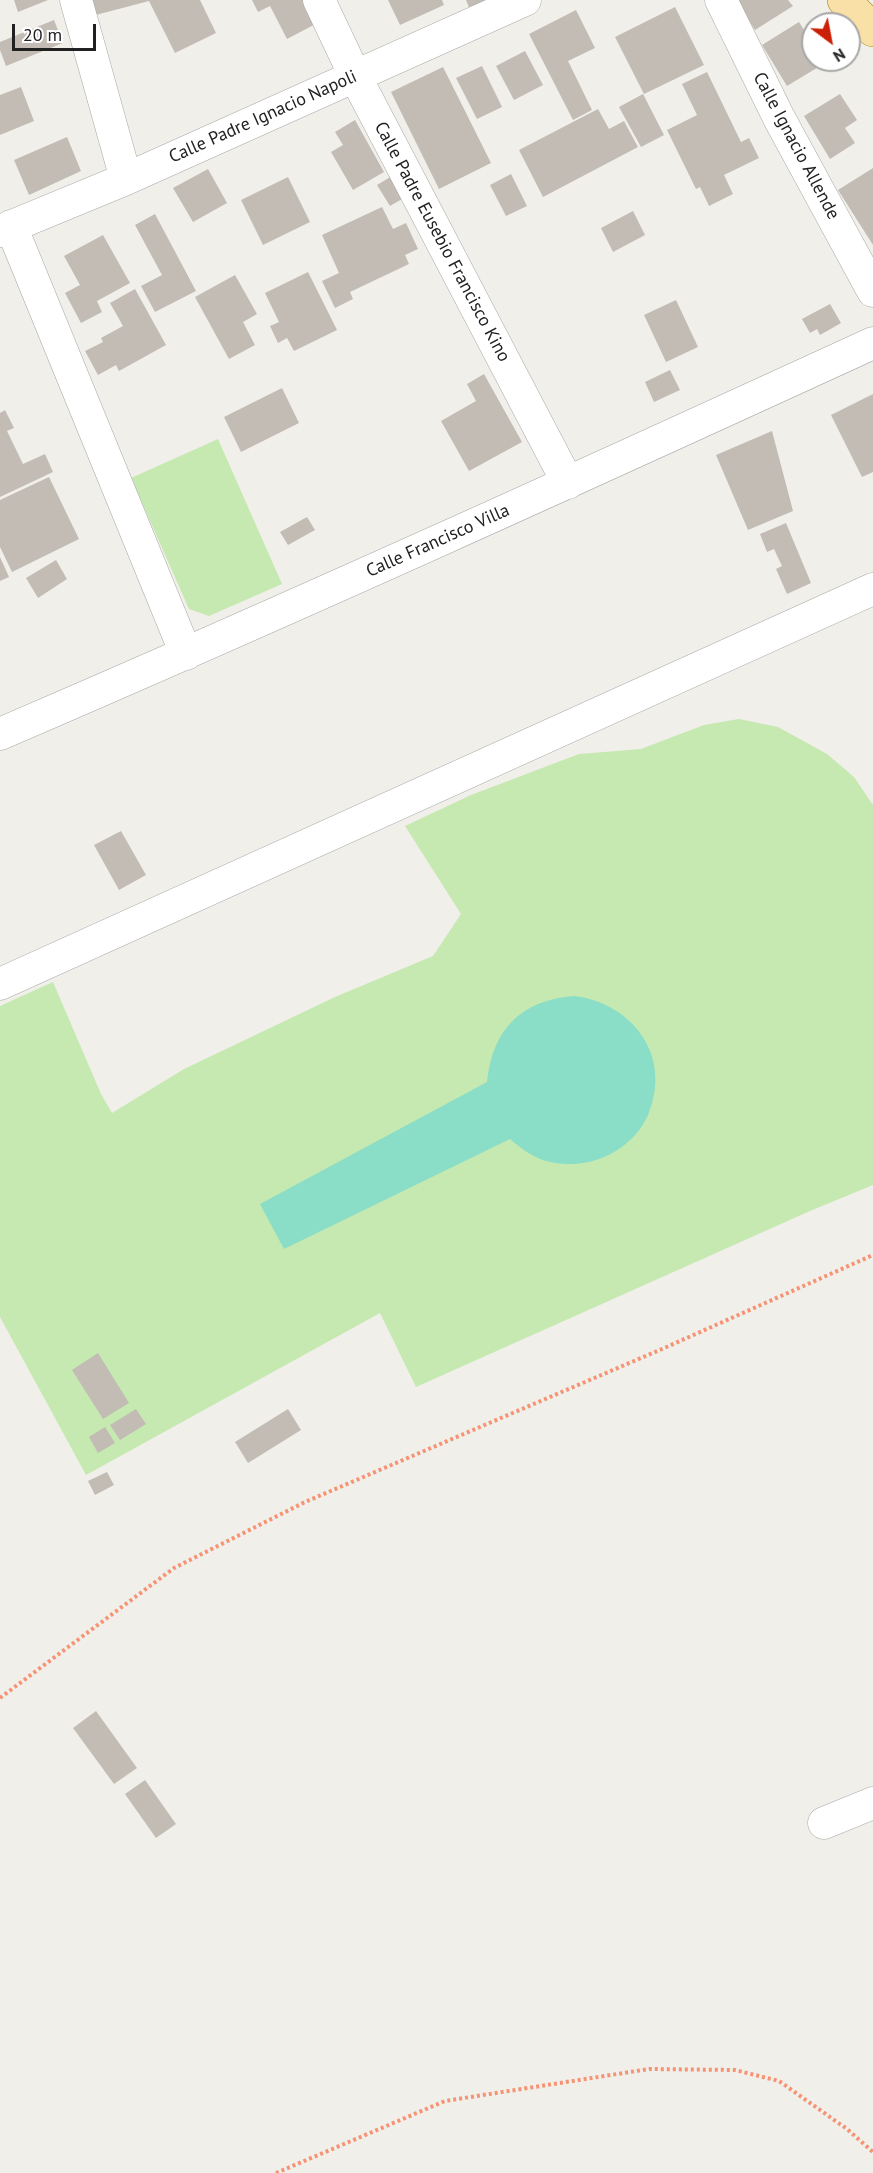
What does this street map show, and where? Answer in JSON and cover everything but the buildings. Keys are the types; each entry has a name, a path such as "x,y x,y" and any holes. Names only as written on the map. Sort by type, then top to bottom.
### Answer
{"main road":[{"path":"844,0 873,30"}],"street":[{"path":"76,0 126,179"},
{"name":"Calle Padre Eusebio Francisco Kino","path":"319,0 355,76 568,483"},
{"name":"Calle Padre Ignacio Napoli","path":"5,229 126,179 525,0"},
{"name":"Calle Ignacio Allende","path":"721,0 779,118 873,291"},
{"path":"5,229 186,654"},
{"name":"Calle Francisco Villa","path":"0,734 186,654 568,483 873,343"},
{"path":"0,984 873,589"},
{"path":"824,1823 873,1803"}],"path":[{"path":"0,1698 174,1568 305,1502 662,1349 873,1255"},
{"path":"276,2173 445,2101 649,2069 735,2070 779,2081 847,2129 873,2152"}],"green space":[{"path":"218,439 282,584 209,616 189,609 131,478"},
{"path":"739,719 778,727 827,754 854,777 873,805 873,1185 416,1387 380,1313 86,1475 0,1317 0,1006 53,982 101,1094 112,1113 184,1069 335,997 433,956 461,914 405,826 471,795 579,754 641,749 704,725"},
{"path":"574,996 614,1009 630,1021 642,1036 651,1054 655,1073 654,1094 648,1115 640,1129 629,1141 603,1158 572,1164 540,1159 510,1139 284,1249 260,1204 487,1082 495,1047 512,1021 524,1011 539,1004"}]}
